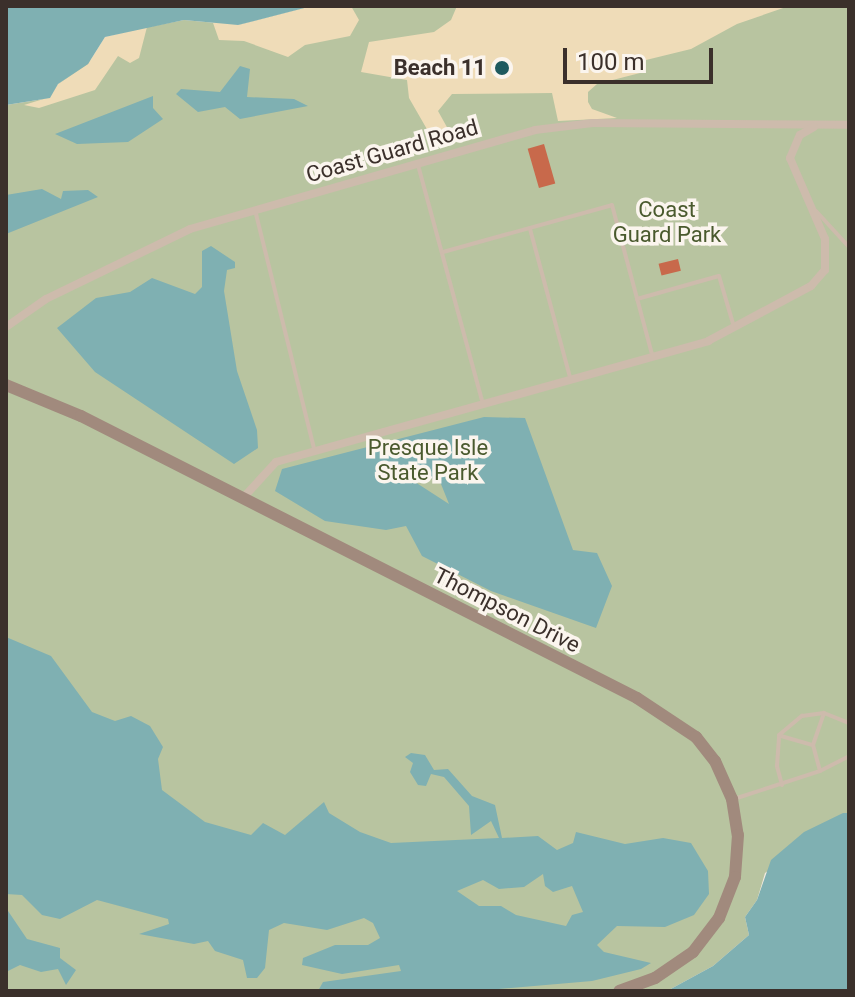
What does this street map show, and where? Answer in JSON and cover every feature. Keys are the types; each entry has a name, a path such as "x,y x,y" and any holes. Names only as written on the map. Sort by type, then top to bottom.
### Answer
{"street":[{"name":"Coast Guard Road","path":"6,327 46,299 158,241 254,208 573,124 849,125"},
{"path":"243,498 276,462 652,357 735,330 811,286 825,270 825,239 790,158 800,135 815,127"},
{"name":"Thompson Drive","path":"6,385 81,416 657,708 707,750 732,799 737,865 719,918 680,962 619,991"}],"lane":[{"path":"417,163 483,404"},
{"path":"443,252 612,205 652,357"},
{"path":"811,207 849,247"},
{"path":"254,208 314,449"},
{"path":"530,229 571,380"},
{"path":"637,299 719,276 735,330"},
{"path":"782,785 777,766 779,735 802,716 824,713 849,723"},
{"path":"820,771 813,745 824,713"},
{"path":"779,735 813,745"},
{"path":"732,799 782,785 849,756"}],"green space":[{"name":"Presque Isle State Park","path":"312,6 849,6 849,813 765,873 757,900 745,917 749,935 713,966 667,991 6,991 6,105 50,98 58,84 133,30 184,20 238,25"}],"sand":[{"path":"312,6 351,6 359,20 350,36 305,45 288,57 244,41 219,40 212,20 238,25"},
{"name":"Beach 11","path":"457,6 789,6 737,24 691,49 646,60 640,73 597,84 588,92 592,109 617,118 558,121 552,93 452,94 438,111 448,129 428,131 409,98 407,80 361,72 369,42 434,32 451,20"},
{"path":"147,27 139,58 130,63 118,56 95,90 39,108 24,105 50,97 58,84 88,64 105,37"}],"water":[{"path":"6,6 312,6 238,25 184,20 105,37 88,64 58,84 50,98 6,105"},
{"path":"240,66 250,69 247,97 294,99 308,106 240,119 225,107 198,112 176,94 181,89 220,92"},
{"path":"153,96 153,108 163,119 128,142 77,144 55,134"},
{"path":"42,189 61,199 63,191 88,190 98,197 6,234 6,195"},
{"path":"211,246 235,262 235,268 227,270 224,291 237,371 257,430 258,448 234,464 95,372 57,328 96,298 130,292 152,278 195,294 202,287 202,251"},
{"path":"484,417 525,418 573,550 597,553 612,586 596,628 491,591 422,556 406,526 386,530 325,521 275,491 282,469","holes":["423,473 441,484 449,504 415,482"]},
{"path":"6,637 51,656 92,712 115,721 131,716 150,726 163,747 158,759 162,790 205,822 251,835 263,823 285,835 324,802 329,813 360,832 391,843 499,838 491,821 471,835 469,806 444,777 431,774 426,786 418,785 410,772 413,763 405,757 411,753 425,755 434,770 448,769 472,796 495,805 502,838 538,836 557,850 573,843 576,832 625,844 663,838 691,843 708,871 709,894 694,915 665,927 617,926 597,945 604,952 651,963 641,969 592,981 475,991 318,991 323,982 401,971 399,965 342,974 302,965 303,958 335,945 368,945 380,938 373,923 364,918 327,930 284,923 269,930 265,968 257,978 247,978 243,960 215,951 208,941 194,944 139,934 169,924 168,919 97,900 60,919 42,915 22,895 6,894","holes":["543,874 545,886 553,892 572,886 583,912 572,915 566,926 516,915 501,906 479,906 457,891 483,880 499,889 524,887"]},
{"path":"849,813 849,991 667,991 713,966 749,935 745,917 757,900 771,860 804,832"},
{"path":"6,908 27,939 60,948 60,958 76,970 66,985 58,969 41,972 20,965 6,972"}],"building":[{"path":"544,144 555,183 539,188 528,149"},
{"path":"678,259 681,271 661,275 659,264"}],"place":[{"name":"Beach 11","path":"502,68"}],"park label":[{"name":"Coast Guard Park","path":"667,222"}]}
